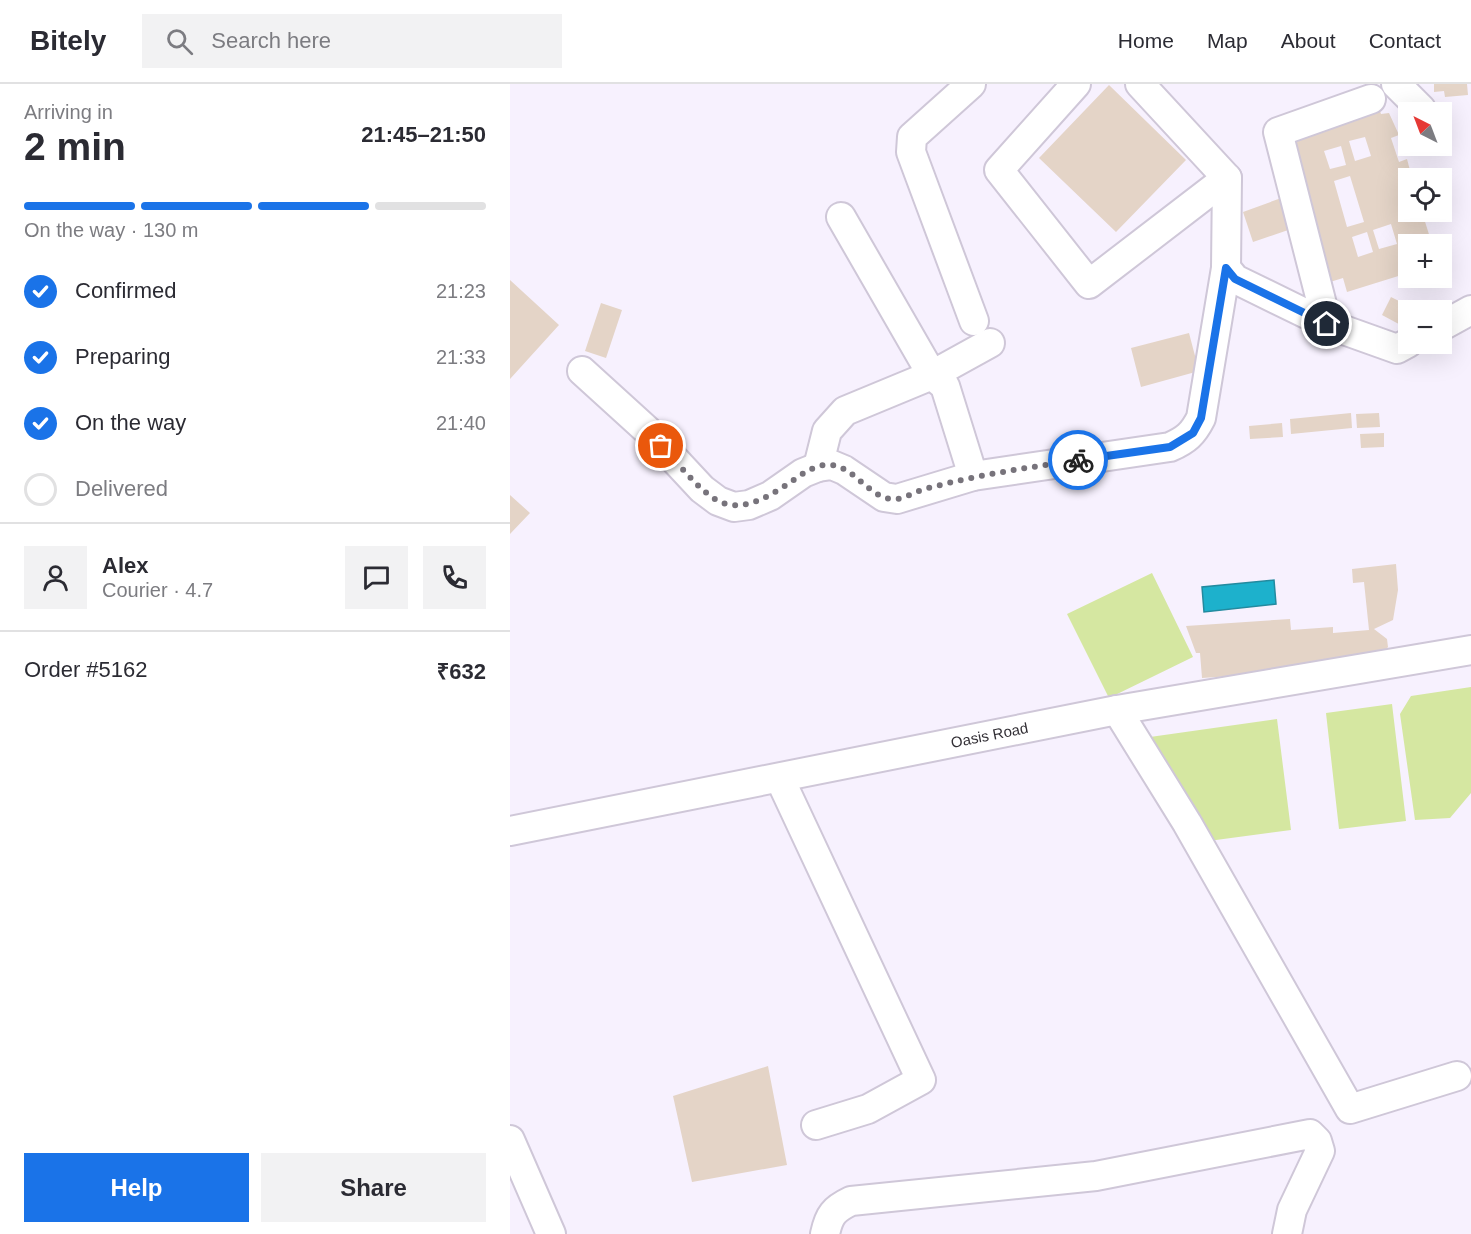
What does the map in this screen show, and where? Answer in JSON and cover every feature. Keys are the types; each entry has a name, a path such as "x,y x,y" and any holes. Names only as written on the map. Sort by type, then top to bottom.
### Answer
{"street":[{"path":"818,467 827,431 845,411 932,375 982,332 911,152 912,137 971,84"},
{"path":"1076,84 999,170 1089,284 1227,178"},
{"path":"582,371 718,501 734,507 749,505 770,496 803,473 832,465 890,499 897,499 920,490 973,476 1170,447 1193,433 1201,418 1226,268 1227,178 1140,84"},
{"path":"1396,84 1414,102"},
{"path":"1327,324 1278,132 1371,99"},
{"path":"841,217 932,375 945,386 973,476"},
{"path":"1226,268 1235,279 1327,324 1398,348"},
{"path":"1452,320 1471,310"},
{"name":"Oasis Road","path":"510,831 1117,710 1471,650"},
{"path":"1117,710 1186,823 1350,1109 1457,1076"},
{"path":"780,779 921,1080 868,1109 816,1125"},
{"path":"825,1234 828,1219 835,1208 851,1201 1096,1176 1310,1134 1317,1141 1320,1151 1293,1210 1287,1234"},
{"path":"510,1140 551,1234"}],"green space":[{"path":"1152,573 1193,657 1109,698 1067,614"},
{"path":"1471,687 1471,793 1450,818 1415,820 1400,714 1411,696"},
{"path":"1392,704 1406,821 1339,829 1326,713"},
{"path":"1277,719 1291,830 1201,842 1150,737"}],"water":[{"path":"1274,580 1276,604 1204,612 1202,587"}],"building":[{"path":"1434,84 1467,84 1468,95 1445,97 1444,91 1434,92"},
{"path":"1109,85 1186,160 1116,232 1039,158"},
{"path":"1377,102 1381,114 1389,113 1398,133 1398,135 1391,138 1399,162 1407,159 1409,168 1398,168 1398,222 1425,222 1429,234 1398,234 1398,276 1347,292 1343,278 1330,282 1288,144 1301,140 1297,127","holes":["1365,137 1371,156 1355,161 1349,141","1341,146 1346,165 1330,169 1324,151","1350,176 1364,222 1347,227 1334,181","1391,224 1397,244 1379,249 1373,230","1367,232 1373,252 1358,257 1352,237"]},
{"path":"1284,197 1294,228 1253,242 1243,212"},
{"path":"510,280 559,325 510,379"},
{"path":"1391,297 1398,300 1398,324 1382,315"},
{"path":"601,303 622,310 606,358 585,351"},
{"path":"1189,333 1199,371 1141,387 1131,348"},
{"path":"1351,413 1352,428 1291,434 1290,419"},
{"path":"1379,413 1380,427 1357,428 1356,414"},
{"path":"1282,423 1283,437 1250,439 1249,426"},
{"path":"1384,433 1384,447 1361,448 1360,434"},
{"path":"510,495 530,513 510,534"},
{"path":"1396,564 1398,590 1393,620 1374,629 1387,639 1388,647 1376,662 1335,669 1202,678 1200,653 1196,653 1186,626 1290,619 1291,630 1333,627 1333,633 1369,630 1364,582 1353,583 1352,569"},
{"path":"768,1066 787,1165 692,1182 673,1096"}],"way so far":[{"path":"661,446 702,489 718,501 734,507 749,505 770,496 803,473 832,465 844,470 884,497 897,499 920,490 973,476 1078,460"}],"route":[{"path":"1078,460 1170,447 1193,433 1201,418 1226,268 1235,279 1327,324"}]}
